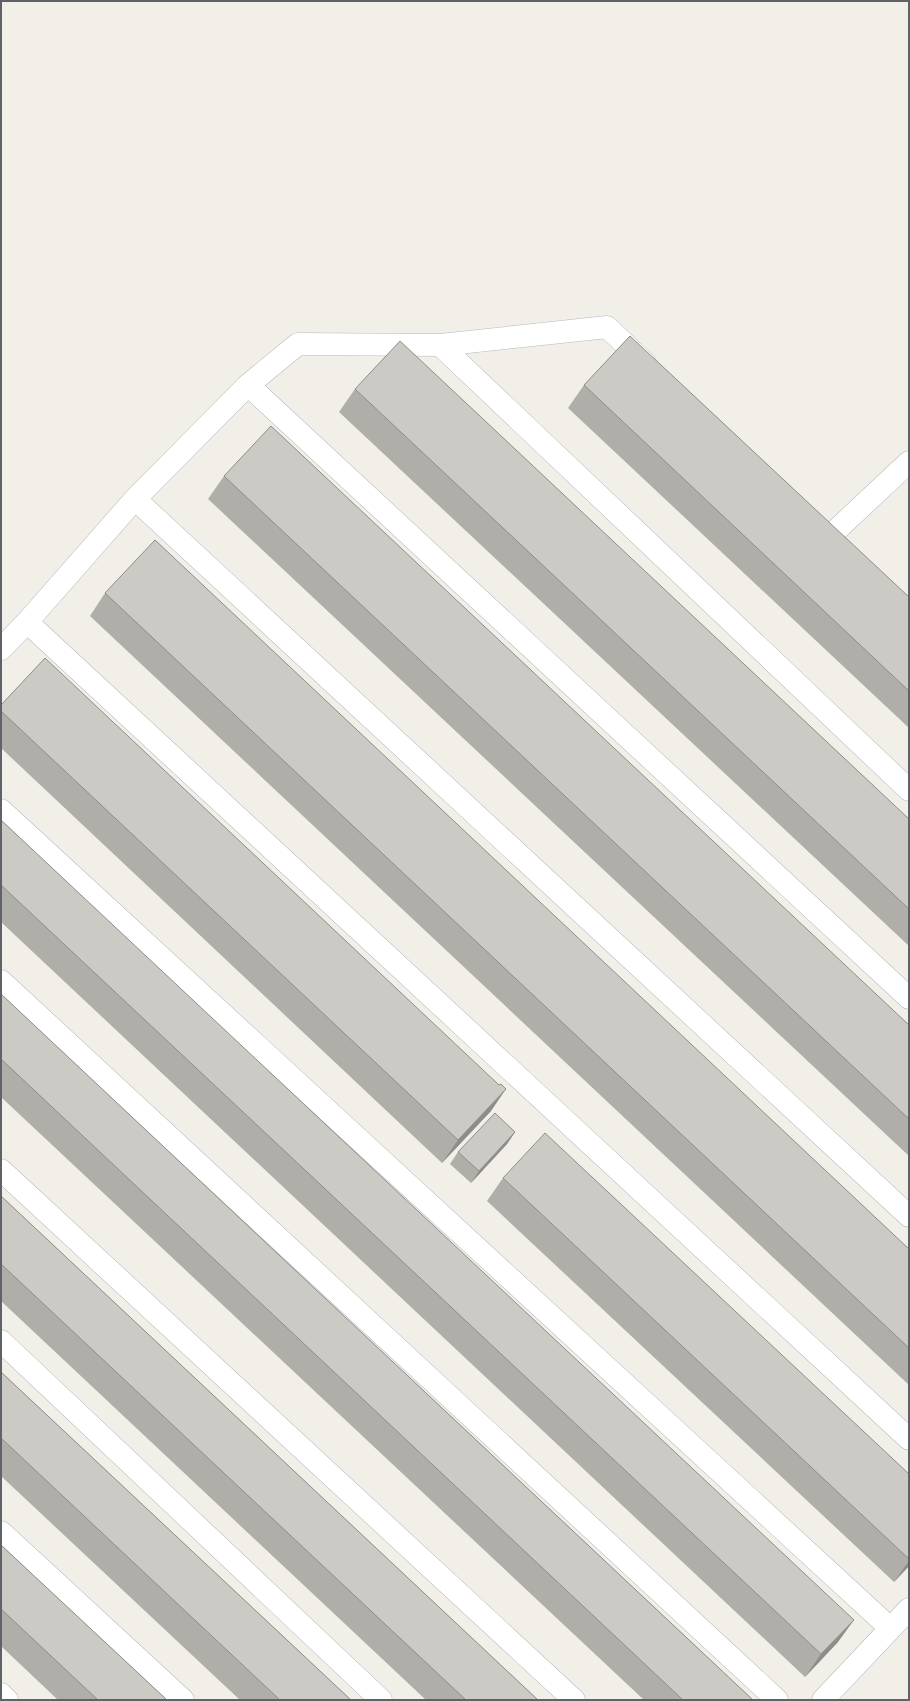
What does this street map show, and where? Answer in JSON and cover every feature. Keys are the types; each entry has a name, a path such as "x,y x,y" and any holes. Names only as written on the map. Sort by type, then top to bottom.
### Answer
{"lane":[{"path":"1,648 27,622 135,499 248,385 298,344 440,345 607,327 658,375"},
{"path":"440,345 909,790"},
{"path":"248,385 909,998"},
{"path":"847,552 824,530 909,462"},
{"path":"135,499 909,1216"},
{"path":"27,622 909,1439"},
{"path":"1,810 890,1628"},
{"path":"1,981 777,1700"},
{"path":"1,1170 574,1700"},
{"path":"1,1341 381,1700"},
{"path":"1,1532 183,1700"},
{"path":"823,1700 909,1609"},
{"path":"1,1694 7,1700"}],"building":[{"path":"630,336 909,597 909,691 584,385"},
{"path":"400,341 909,819 909,909 355,389"},
{"path":"271,426 909,1025 909,1119 224,476"},
{"path":"155,540 909,1249 909,1348 105,593"},
{"path":"45,658 499,1085 501,1084 506,1089 458,1140 1,711 1,705"},
{"path":"1,820 854,1620 821,1654 1,885"},
{"path":"1,994 753,1700 683,1700 1,1059"},
{"path":"495,1113 515,1132 479,1171 458,1152"},
{"path":"545,1133 909,1474 909,1559 503,1178"},
{"path":"1,1196 538,1700 466,1700 1,1264"},
{"path":"1,1372 351,1700 280,1700 1,1438"},
{"path":"1,1545 167,1700 98,1700 1,1609"}]}
